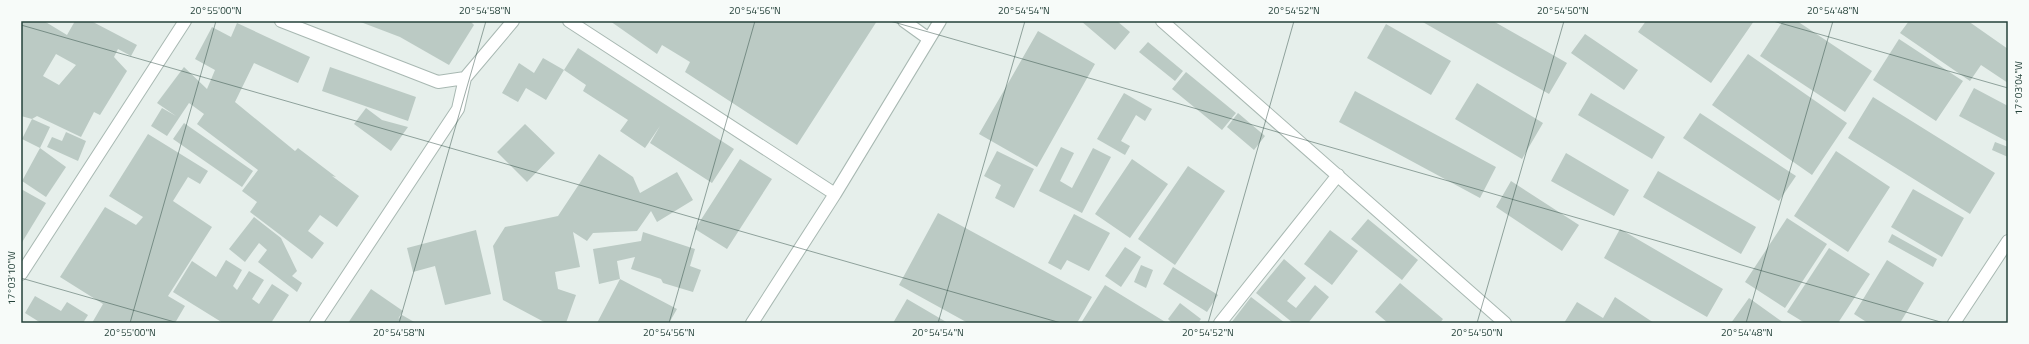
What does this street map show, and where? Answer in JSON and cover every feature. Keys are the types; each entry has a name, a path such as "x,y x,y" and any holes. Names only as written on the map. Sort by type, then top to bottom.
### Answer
{"street":[{"path":"21,274 186,21"},
{"path":"281,21 438,82 465,78"},
{"path":"316,323 458,109 465,78 513,21"},
{"path":"569,21 835,194"},
{"path":"904,21 929,39"},
{"path":"752,323 835,194 940,21"},
{"path":"1162,21 1505,323"},
{"path":"1220,323 1338,175"},
{"path":"1954,323 2008,241"}],"building":[{"path":"21,21 44,21 67,35 75,21 94,21 93,22 137,45 131,56 118,49 114,57 127,71 100,115 94,112 81,137 37,116 32,119 21,116","holes":["56,54 76,65 59,85 43,76"]},
{"path":"358,21 470,21 474,25 449,65 400,37"},
{"path":"610,21 877,21 797,145 685,72 690,62 662,45 657,54"},
{"path":"1081,21 1117,21 1130,32 1115,50"},
{"path":"1421,21 1493,21 1567,63 1549,94"},
{"path":"1646,21 1754,21 1711,83 1638,32"},
{"path":"1783,21 1797,21 1872,71 1845,112 1760,56"},
{"path":"1909,21 1968,21 2008,49 2008,83 1981,65 1970,81 1900,33"},
{"path":"237,23 310,57 298,83 254,63 235,102 295,151 298,148 359,196 337,227 320,215 308,231 324,243 312,259 250,212 257,202 242,191 258,170 197,124 204,114 189,103 167,136 151,126 162,108 176,116 157,103 184,67 207,89 215,70 195,59 212,27 231,37"},
{"path":"1386,24 1451,61 1431,95 1367,58"},
{"path":"1038,31 1095,64 1037,167 979,134"},
{"path":"1585,34 1638,70 1624,90 1571,53"},
{"path":"1899,39 1963,81 1936,121 1873,80"},
{"path":"1148,42 1183,71 1175,81 1139,52"},
{"path":"578,48 734,149 712,183 650,143 660,126 645,148 620,131 628,120 583,91 586,85 564,70"},
{"path":"1748,54 1847,123 1812,175 1712,105"},
{"path":"543,58 564,70 546,100 526,88 518,102 502,93 519,63 534,73"},
{"path":"330,67 416,97 408,121 322,91"},
{"path":"1186,72 1236,113 1222,130 1172,89"},
{"path":"1477,83 1543,123 1522,159 1455,119"},
{"path":"1974,88 2008,106 2008,142 1959,116"},
{"path":"1355,91 1496,167 1480,198 1339,122"},
{"path":"1124,93 1152,109 1145,121 1136,115 1121,141 1130,146 1125,155 1097,139"},
{"path":"1591,93 1665,137 1652,159 1578,115"},
{"path":"1873,97 1995,173 1970,214 1848,138"},
{"path":"366,108 382,120 408,127 391,151 354,124"},
{"path":"1238,113 1265,136 1254,150 1227,127"},
{"path":"1700,113 1796,176 1779,201 1683,138"},
{"path":"32,119 50,127 40,148 22,139"},
{"path":"184,123 253,171 242,187 173,139"},
{"path":"525,124 555,153 527,182 497,152"},
{"path":"66,132 86,141 78,161 47,147 52,137 62,141"},
{"path":"148,134 208,171 200,184 188,177 173,201 212,227 168,296 185,306 175,323 92,323 103,304 60,277 105,207 136,225 143,217 109,196"},
{"path":"1995,142 2008,147 2008,157 1992,150"},
{"path":"1061,147 1074,153 1060,181 1072,188 1093,148 1111,157 1082,213 1039,191"},
{"path":"40,148 66,167 46,197 22,181"},
{"path":"997,151 1034,169 1014,208 995,198 1001,185 984,176"},
{"path":"1836,151 1890,187 1848,252 1794,216"},
{"path":"1566,153 1629,190 1614,216 1551,181"},
{"path":"599,154 633,177 640,193 677,172 693,200 657,222 651,211 637,231 593,233 587,241 573,232 580,267 555,272 558,289 576,295 566,323 546,323 503,300 493,246 505,227 558,216"},
{"path":"740,159 772,179 727,249 695,229"},
{"path":"1132,159 1168,184 1130,238 1095,214"},
{"path":"1188,166 1225,191 1175,265 1138,239"},
{"path":"1658,171 1756,227 1741,254 1643,197"},
{"path":"1511,181 1579,225 1562,251 1496,207"},
{"path":"21,189 46,203 21,244"},
{"path":"1913,189 1964,218 1942,257 1891,227"},
{"path":"938,213 1092,297 1077,323 968,323 899,285"},
{"path":"1074,214 1110,233 1089,271 1067,260 1061,270 1048,263"},
{"path":"254,217 281,238 297,271 292,276 302,283 297,292 258,262 267,250 259,243 245,262 229,249"},
{"path":"1787,218 1827,244 1785,308 1745,282"},
{"path":"1368,219 1418,260 1402,280 1351,239"},
{"path":"1620,229 1723,289 1707,317 1604,258"},
{"path":"476,230 491,294 445,305 435,266 413,272 407,248"},
{"path":"1330,230 1358,251 1332,285 1304,264"},
{"path":"643,232 695,249 690,266 701,270 693,292 663,283 661,279 631,269 635,257 617,261 620,279 599,284 593,249 641,241"},
{"path":"1892,234 1937,259 1933,267 1888,242"},
{"path":"1125,247 1141,257 1121,287 1105,276"},
{"path":"1829,248 1870,274 1838,323 1805,323 1787,312"},
{"path":"1284,259 1306,278 1287,301 1296,308 1315,285 1329,297 1308,323 1293,323 1256,293"},
{"path":"226,260 242,270 233,286 237,290 249,271 264,280 252,299 259,304 272,284 289,295 271,323 223,323 173,292 192,261 216,277"},
{"path":"1887,260 1924,283 1900,323 1868,323 1854,314"},
{"path":"1141,265 1153,270 1146,288 1134,282"},
{"path":"1173,267 1218,295 1207,312 1163,284"},
{"path":"620,279 677,309 669,323 597,323"},
{"path":"1400,283 1443,319 1440,323 1388,323 1375,312"},
{"path":"1105,285 1167,323 1081,323"},
{"path":"371,289 403,311 398,319 402,315 416,323 348,323"},
{"path":"35,296 61,311 67,302 88,315 83,323 41,323 25,313"},
{"path":"1251,297 1285,323 1231,323"},
{"path":"1615,297 1654,323 1564,323 1577,302 1603,318"},
{"path":"1749,298 1784,323 1731,323"},
{"path":"907,299 948,323 893,323"},
{"path":"1180,303 1201,319 1198,323 1172,323 1168,319"}]}
